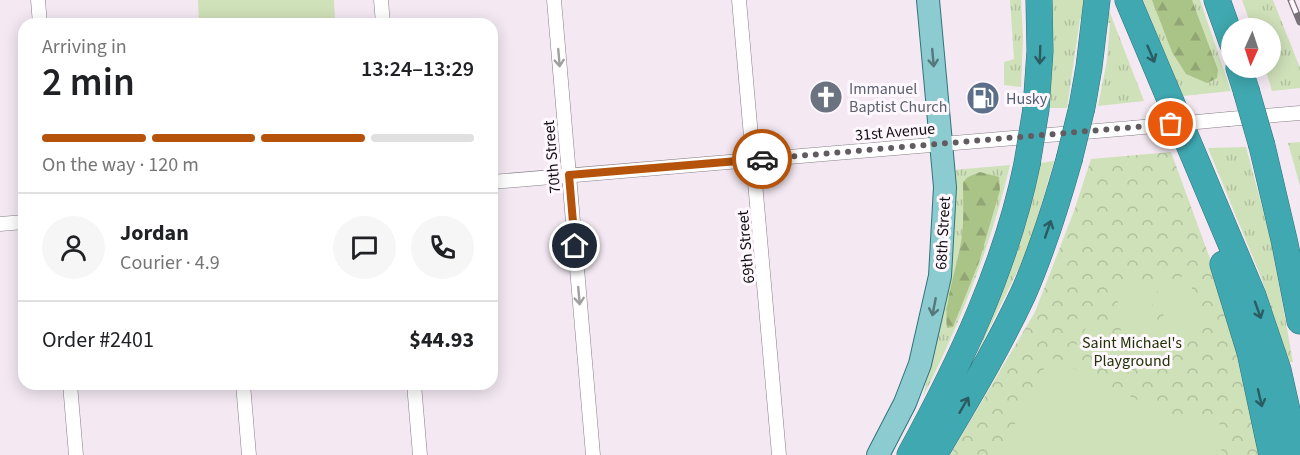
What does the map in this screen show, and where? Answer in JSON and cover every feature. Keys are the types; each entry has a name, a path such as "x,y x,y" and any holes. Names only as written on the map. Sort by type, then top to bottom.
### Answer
{"highway":[{"path":"910,455 954,371 985,300 1010,232 1028,164 1036,109 1040,57 1039,0"},
{"path":"1128,0 1244,273 1270,345 1285,396 1298,455"},
{"path":"1217,0 1223,18"},
{"path":"934,455 987,365 1023,294 1043,244 1070,160 1082,107 1096,10"},
{"path":"1243,79 1279,217 1300,321"},
{"path":"1262,146 1300,250"},
{"path":"1196,159 1213,231 1250,352 1272,455"}],"main road":[{"name":"68th Street","path":"878,455 905,403 920,364 932,320 940,276 944,237 945,187 928,0"}],"street":[{"path":"38,0 40,18"},
{"path":"381,0 382,18"},
{"name":"70th Street","path":"554,0 593,455"},
{"name":"69th Street","path":"740,0 779,455"},
{"name":"31st Avenue","path":"498,181 1300,113"},
{"path":"0,224 18,222"},
{"path":"71,390 76,455"},
{"path":"244,390 249,455"},
{"path":"415,390 420,455"}],"green space":[{"path":"198,0 334,0 335,18 199,18"},
{"path":"1010,0 1021,0 1023,37 1021,87 1004,85 1004,62 1014,59"},
{"path":"1051,0 1105,0 1144,101 1098,106 1107,60 1110,23 1080,19 1067,108 1048,108 1052,52"},
{"path":"1143,0 1200,0 1221,62 1221,78 1227,78 1231,91 1183,96"},
{"path":"1152,0 1192,0 1218,70 1217,78 1207,83 1186,74 1172,52"},
{"path":"1242,0 1273,0 1280,18 1248,18"},
{"path":"1281,20 1300,68 1300,88 1272,91 1268,78 1281,78"},
{"path":"1300,142 1300,186 1288,143"},
{"path":"1246,147 1271,240 1293,362 1289,362 1261,277 1208,148"},
{"name":"Saint Michael's Playground","path":"1171,152 1216,275 1266,455 950,455 1035,312 1074,211 1091,159"},
{"path":"1054,161 1028,249 977,354 1009,275 1027,221 1040,163"},
{"path":"1010,165 994,225 973,284 950,341 923,397 936,336 953,170"},
{"path":"980,172 999,177 1000,190 979,262 953,327 947,328 947,306 962,235 963,182"},
{"path":"1189,275 1201,330 1168,337 1156,283"},
{"path":"1150,282 1156,337 1122,341 1116,286"},
{"path":"1074,317 1083,322 1070,343 1061,338"},
{"path":"1088,324 1097,330 1084,352 1075,347"},
{"path":"1050,357 1156,409 1153,422 1219,418 1222,455 999,455 1004,445 1003,433 1010,433"}],"railway":[{"path":"1291,0 1300,22"}],"way so far":[{"path":"762,159 1171,124"}],"place":[{"name":"Immanuel Baptist Church","path":"826,97"},
{"name":"Husky","path":"983,98"}],"route":[{"path":"575,246 569,175 762,159"}]}
